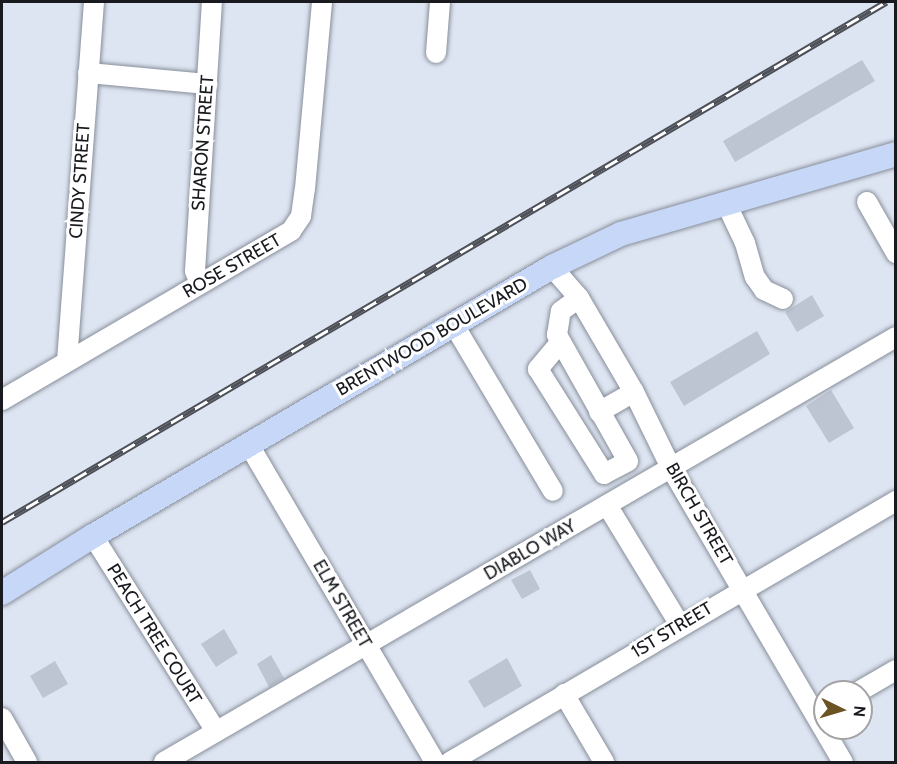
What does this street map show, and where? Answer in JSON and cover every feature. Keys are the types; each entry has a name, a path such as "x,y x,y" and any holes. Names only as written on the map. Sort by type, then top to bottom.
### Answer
{"main road":[{"name":"BRENTWOOD BOULEVARD","path":"2,593 93,536 552,267 621,234 896,154"}],"street":[{"name":"CINDY STREET","path":"67,362 94,2"},
{"name":"SHARON STREET","path":"200,284 195,271 212,2"},
{"name":"ROSE STREET","path":"2,400 291,231 301,216 322,2"},
{"path":"436,53 440,2"},
{"path":"88,73 207,84"},
{"path":"867,202 896,253"},
{"path":"726,203 745,243 754,277 764,290 783,299"},
{"name":"BIRCH STREET","path":"552,267 579,298 634,392 671,468 742,589 813,703"},
{"path":"560,345 538,369 604,474 628,461 560,345 557,336 561,311 579,298"},
{"path":"454,325 553,491"},
{"name":"DIABLO WAY","path":"164,762 896,337"},
{"path":"599,412 634,392"},
{"name":"ELM STREET","path":"249,445 435,762"},
{"name":"1ST STREET","path":"450,762 680,625 896,501"},
{"path":"607,505 680,625"},
{"name":"PEACH TREE COURT","path":"93,536 216,731"},
{"path":"873,683 896,670"},
{"path":"564,693 604,762"},
{"path":"2,718 27,762"},
{"name":"BIRCH STREET","path":"832,740 843,762"}],"building":[{"path":"862,60 875,81 735,162 723,141"},
{"path":"812,295 824,316 797,332 785,312"},
{"path":"757,331 770,354 684,406 670,382"},
{"path":"831,390 854,428 829,443 806,406"},
{"path":"530,570 540,589 522,599 511,580"},
{"path":"224,629 238,653 216,667 201,644"},
{"path":"271,655 284,678 269,687 257,664"},
{"path":"507,658 522,686 484,708 468,681"},
{"path":"55,661 68,684 43,698 30,676"}],"railway":[{"path":"2,522 886,2"}]}
